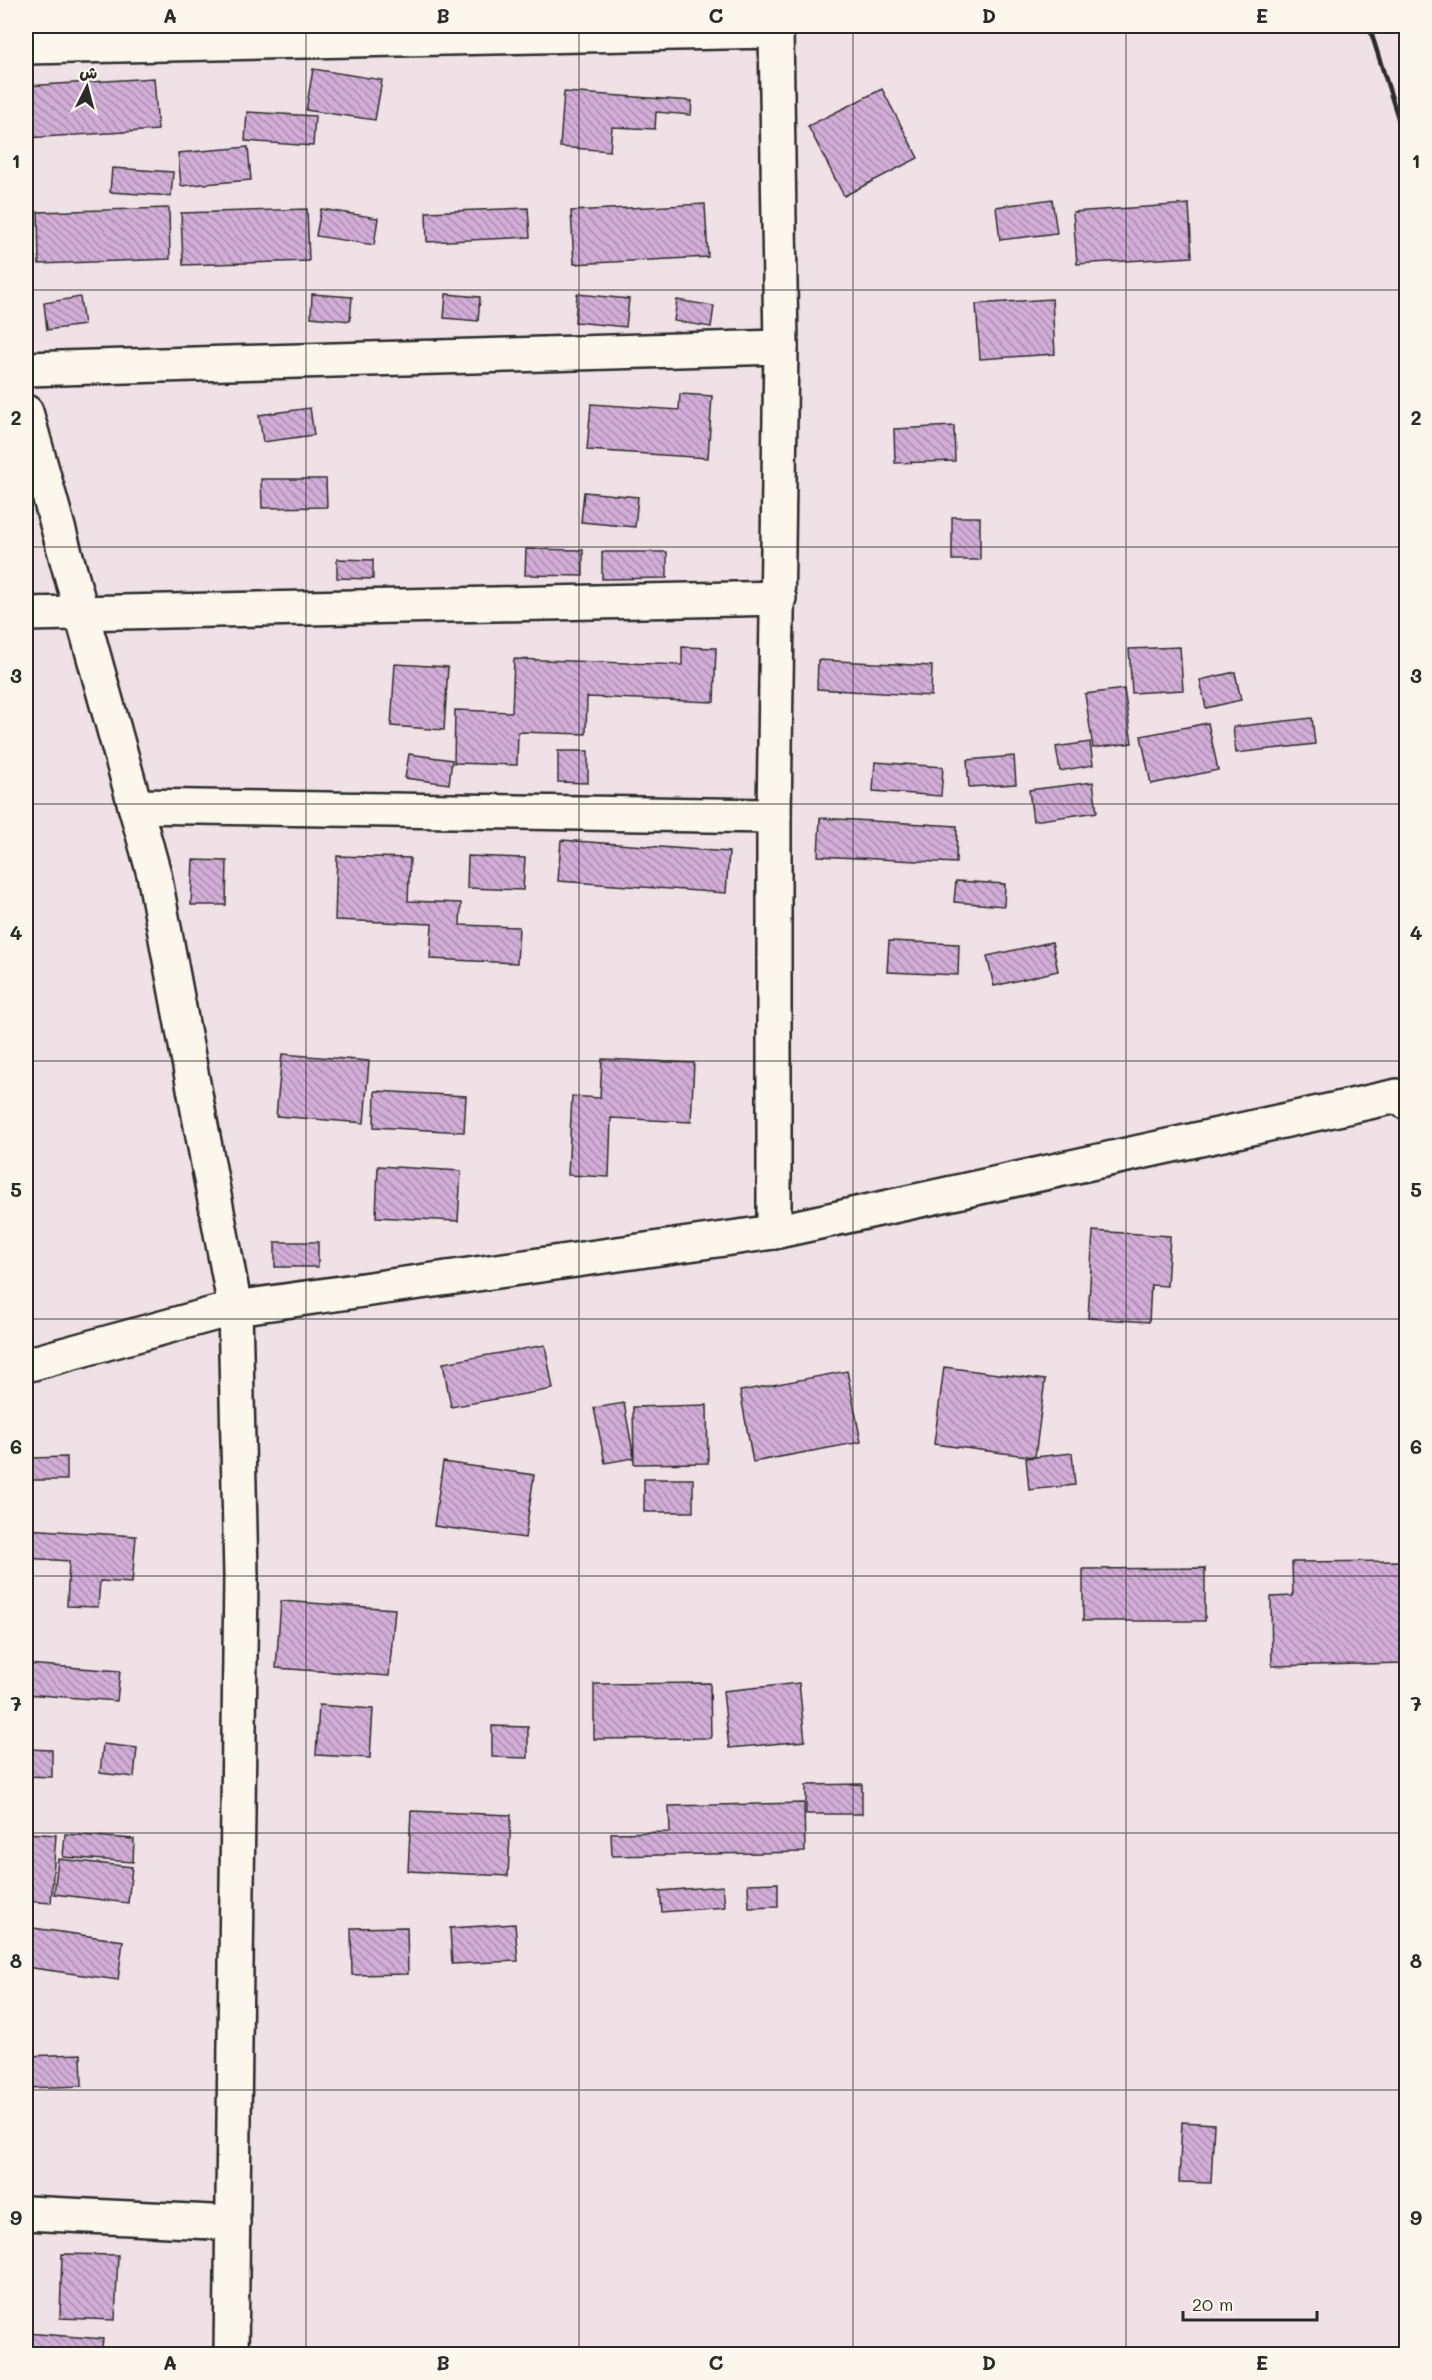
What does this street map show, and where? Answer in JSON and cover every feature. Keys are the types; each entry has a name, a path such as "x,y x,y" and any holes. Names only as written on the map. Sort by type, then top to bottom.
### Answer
{"street":[{"path":"26,47 596,29 776,31 781,347 774,816 774,1232"},
{"path":"26,369 781,347"},
{"path":"28,432 154,874 235,1308 242,1576 231,2355"},
{"path":"26,614 779,598"},
{"path":"135,806 774,816"},
{"path":"26,1365 235,1308 774,1232 1397,1096 1407,1102"},
{"path":"26,2213 233,2223"}],"building":[{"path":"313,69 382,80 375,120 306,110"},
{"path":"154,78 158,130 26,138 26,86"},
{"path":"882,89 918,158 844,196 808,126"},
{"path":"564,92 692,101 691,115 656,112 655,129 612,127 610,151 560,147"},
{"path":"247,112 315,116 313,146 245,141"},
{"path":"248,147 251,180 181,186 178,153"},
{"path":"112,168 173,172 171,196 110,192"},
{"path":"1052,199 1057,233 1000,240 996,207"},
{"path":"705,204 708,257 574,264 571,211"},
{"path":"1189,204 1192,257 1077,264 1073,212"},
{"path":"169,208 170,259 39,264 38,212"},
{"path":"528,208 530,237 427,242 426,212"},
{"path":"307,209 309,261 183,265 181,213"},
{"path":"321,209 378,218 374,245 316,236"},
{"path":"312,294 352,297 350,321 311,317"},
{"path":"446,294 480,297 478,321 444,318"},
{"path":"577,294 629,299 626,327 575,322"},
{"path":"80,297 84,325 47,330 44,303"},
{"path":"1052,299 1055,354 980,359 976,304"},
{"path":"677,300 714,306 711,327 674,321"},
{"path":"680,394 712,396 708,458 587,450 591,404 679,410"},
{"path":"310,408 314,435 263,442 259,415"},
{"path":"954,426 955,461 895,463 894,429"},
{"path":"261,479 326,479 327,507 262,508"},
{"path":"584,492 638,497 635,527 581,522"},
{"path":"952,517 980,517 980,560 952,560"},
{"path":"526,549 583,550 583,576 525,575"},
{"path":"602,552 667,552 667,578 602,579"},
{"path":"337,559 373,560 373,579 337,578"},
{"path":"682,647 716,648 714,702 587,697 586,734 518,732 517,765 454,763 455,710 512,712 514,659 682,665"},
{"path":"1180,647 1183,690 1132,693 1129,649"},
{"path":"818,660 932,666 931,696 817,689"},
{"path":"395,664 448,667 444,730 391,726"},
{"path":"1235,672 1241,700 1206,708 1200,680"},
{"path":"1124,689 1132,743 1093,748 1085,694"},
{"path":"1312,718 1315,744 1236,753 1233,727"},
{"path":"1208,723 1218,770 1151,784 1141,736"},
{"path":"1090,742 1093,765 1060,771 1056,747"},
{"path":"558,751 588,751 588,783 558,782"},
{"path":"409,754 452,760 449,784 405,778"},
{"path":"26,756 30,803 26,804"},
{"path":"1014,756 1016,784 969,787 967,760"},
{"path":"875,762 943,767 941,796 873,791"},
{"path":"1093,782 1097,812 1033,821 1029,790"},
{"path":"820,818 957,826 956,863 818,856"},
{"path":"561,840 729,852 726,893 558,881"},
{"path":"337,856 410,858 408,901 461,903 460,925 519,927 517,963 430,959 432,924 335,920"},
{"path":"468,856 525,858 523,890 467,888"},
{"path":"193,860 227,861 226,905 191,905"},
{"path":"956,881 1005,884 1004,906 954,902"},
{"path":"889,941 959,944 958,975 887,972"},
{"path":"1052,942 1058,971 994,986 987,956"},
{"path":"282,1054 369,1061 364,1123 276,1116"},
{"path":"602,1059 694,1063 691,1122 611,1118 609,1177 568,1175 572,1096 600,1098"},
{"path":"375,1091 466,1096 464,1132 374,1127"},
{"path":"378,1166 461,1171 458,1221 376,1217"},
{"path":"1093,1231 1170,1236 1167,1286 1151,1285 1149,1322 1088,1318"},
{"path":"275,1242 318,1242 318,1267 275,1267"},
{"path":"545,1345 553,1389 451,1407 443,1363"},
{"path":"944,1367 1045,1380 1035,1457 934,1444"},
{"path":"847,1371 861,1442 753,1462 740,1391"},
{"path":"624,1403 634,1458 605,1463 594,1408"},
{"path":"707,1405 708,1463 634,1464 633,1407"},
{"path":"26,1432 31,1432 31,1458 67,1457 67,1480 32,1480 32,1503 26,1503"},
{"path":"1072,1453 1075,1485 1029,1490 1026,1458"},
{"path":"443,1462 534,1475 525,1538 434,1526"},
{"path":"644,1479 693,1479 693,1512 644,1512"},
{"path":"26,1529 136,1536 132,1583 100,1581 98,1607 67,1606 69,1561 26,1558"},
{"path":"1406,1561 1406,1663 1272,1666 1271,1597 1293,1596 1292,1562"},
{"path":"1205,1568 1205,1621 1083,1621 1083,1569"},
{"path":"281,1601 395,1609 389,1676 276,1668"},
{"path":"26,1664 120,1671 117,1701 26,1694"},
{"path":"710,1683 711,1738 594,1739 594,1684"},
{"path":"799,1683 805,1741 729,1748 723,1691"},
{"path":"319,1705 373,1709 370,1758 316,1755"},
{"path":"492,1726 528,1727 528,1758 492,1757"},
{"path":"103,1744 137,1748 134,1777 100,1773"},
{"path":"26,1749 52,1750 52,1777 26,1776"},
{"path":"862,1784 862,1814 806,1814 806,1785"},
{"path":"804,1803 805,1852 612,1856 611,1833 670,1832 669,1806"},
{"path":"411,1811 511,1815 508,1876 408,1871"},
{"path":"26,1833 56,1835 51,1903 26,1901"},
{"path":"65,1834 134,1839 133,1862 63,1857"},
{"path":"58,1859 132,1867 128,1903 54,1894"},
{"path":"778,1883 778,1907 749,1908 748,1884"},
{"path":"723,1886 725,1907 662,1912 660,1891"},
{"path":"515,1924 518,1961 452,1964 450,1928"},
{"path":"26,1927 123,1941 118,1980 26,1967"},
{"path":"407,1927 408,1974 352,1975 351,1928"},
{"path":"81,2054 82,2086 26,2088 26,2056"},
{"path":"1182,2122 1214,2124 1211,2183 1179,2182"},
{"path":"62,2254 118,2255 115,2320 60,2318"},
{"path":"26,2333 103,2339 101,2354 26,2354"}],"railway":[{"path":"1369,26 1406,143"}]}
